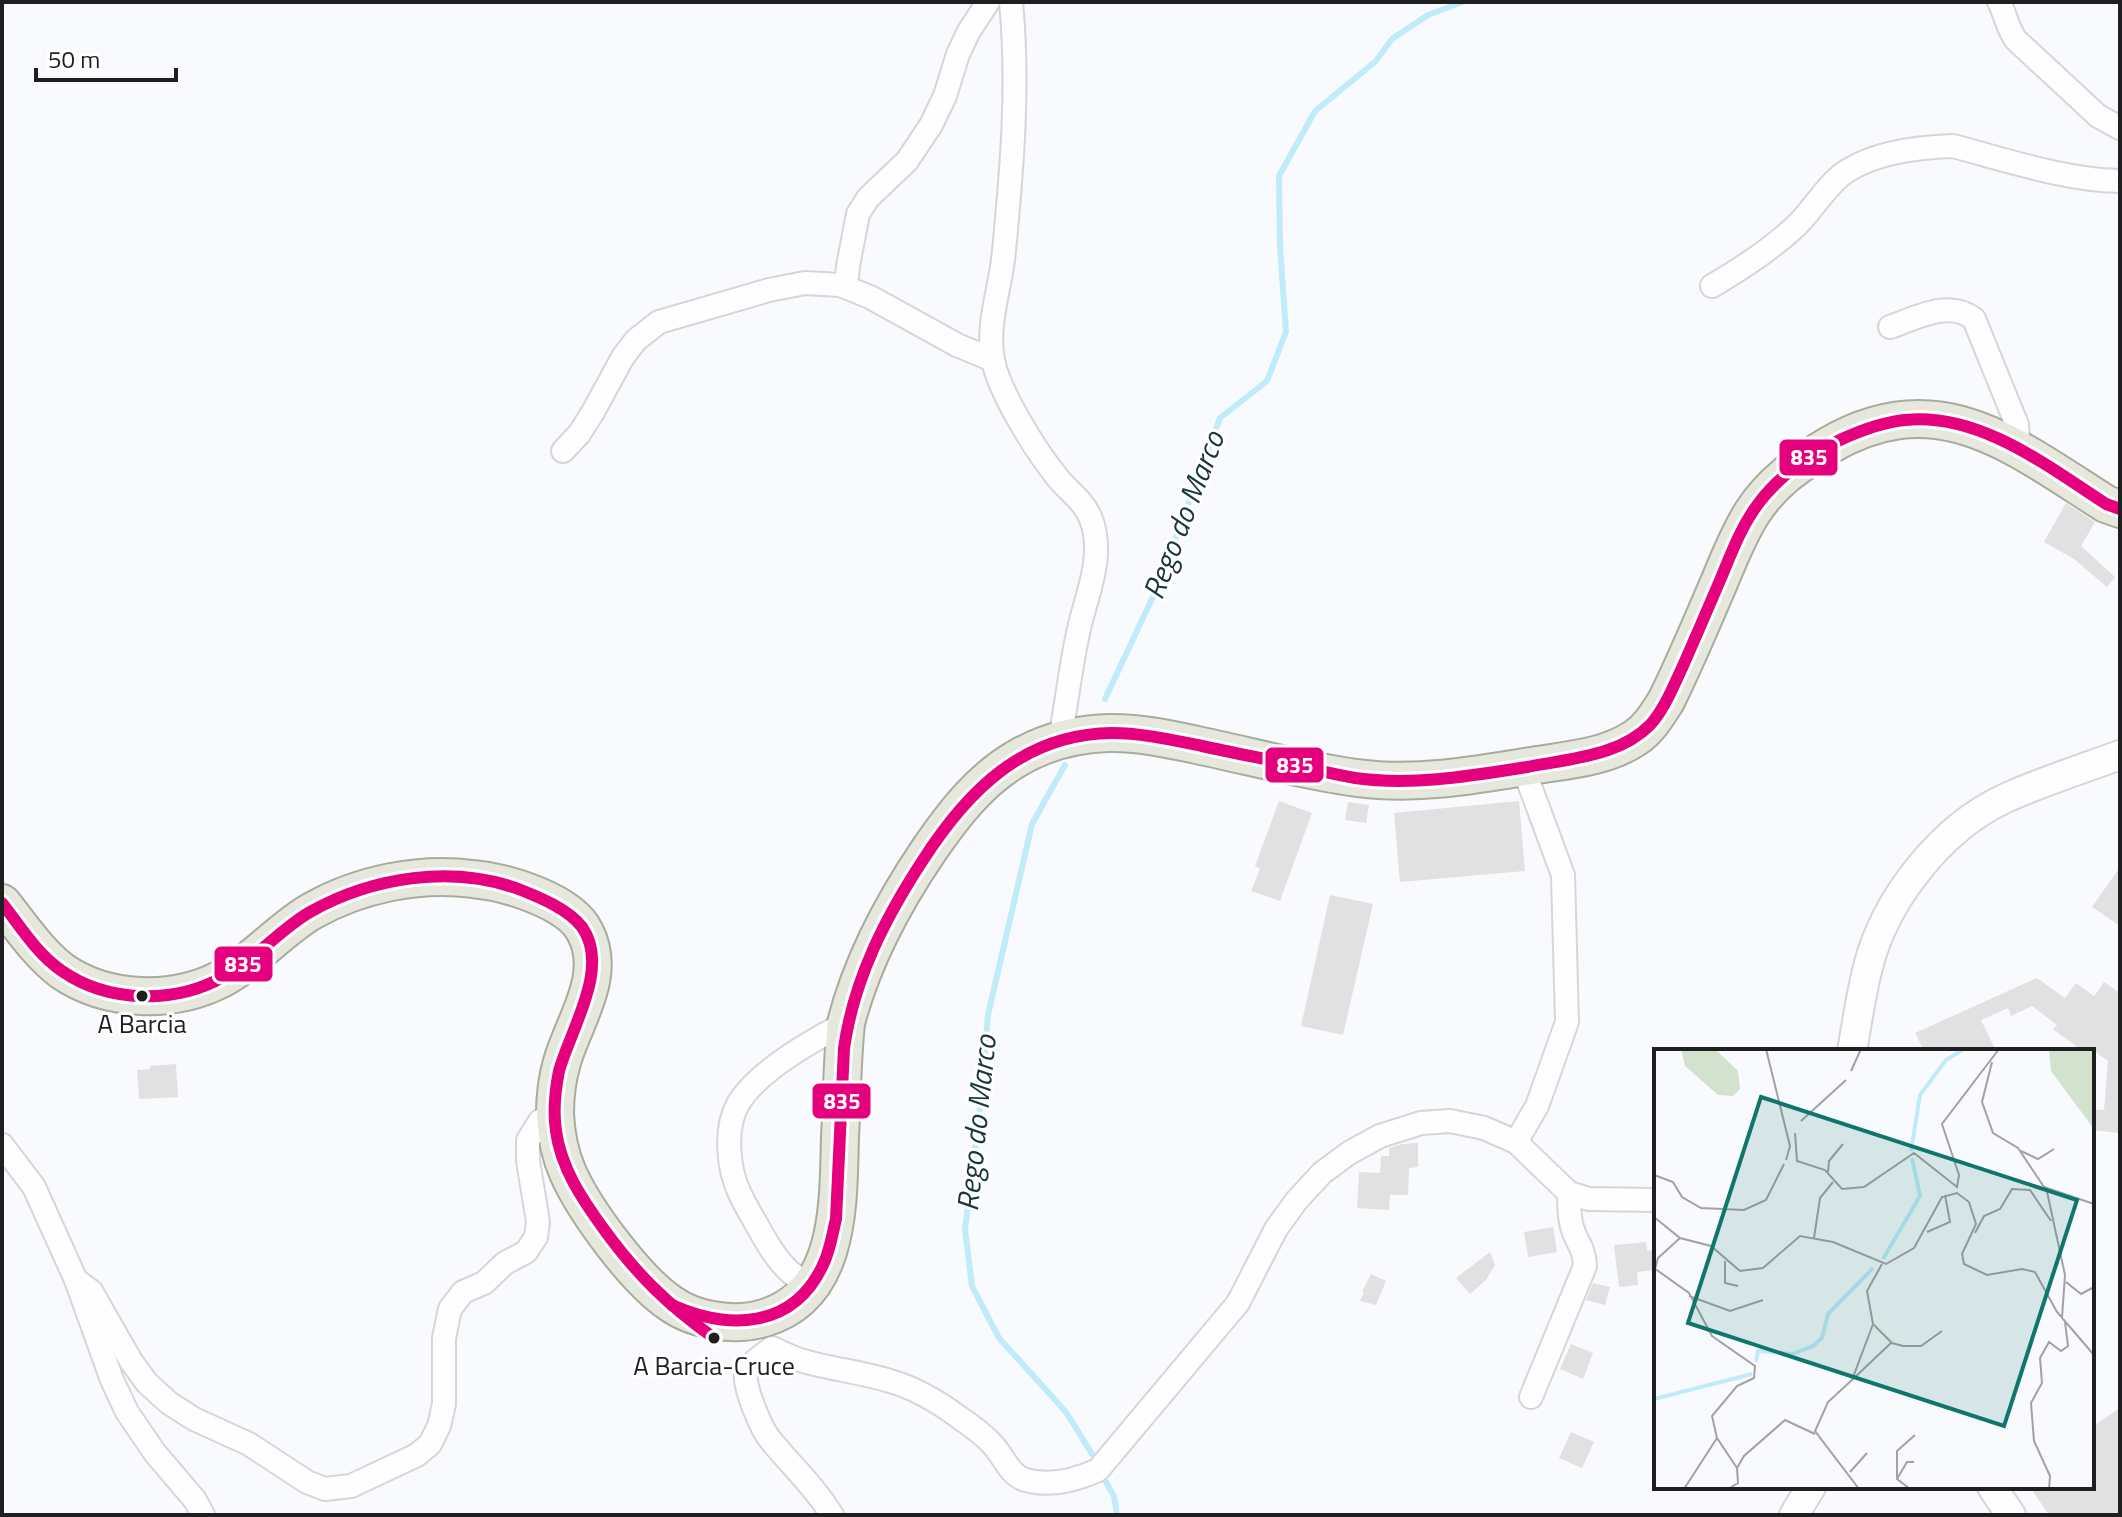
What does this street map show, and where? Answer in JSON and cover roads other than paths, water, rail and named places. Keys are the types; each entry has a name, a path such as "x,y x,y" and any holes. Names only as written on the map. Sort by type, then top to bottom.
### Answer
{"main road":[{"path":"2,903 42,952 62,970 84,983 115,993 142,997 197,989 222,978 245,963 282,930 309,913 337,898 401,880 456,877 488,880 559,906 575,917 584,930 593,958 593,976 562,1061 555,1093 558,1142 567,1171 582,1199 627,1262 672,1305 692,1315 716,1321 762,1319 782,1312 798,1300 823,1266 833,1239 838,1200 846,1023 866,963 896,903 952,816 992,776 1016,759 1060,740 1110,733 1143,735 1355,778 1399,782 1439,780 1583,757 1613,749 1635,738 1652,723 1666,701 1732,552 1752,513 1774,483 1838,440 1878,424 1909,419 1962,424 1993,435 2106,504 2120,509"}],"street":[{"path":"846,287 858,214 868,198 907,161 931,125 945,96 958,54 988,2"},
{"path":"1011,2 1015,93 1013,135 1003,266 992,324 993,360 1004,390 1026,431 1055,475 1083,503 1095,530 1097,546 1095,566 1077,635 1060,740"},
{"path":"2000,2 2007,27 2016,40 2098,116 2120,128"},
{"path":"1712,286 1763,253 1795,227 1843,173 1864,161 1887,155 1953,146 2073,176 2120,181"},
{"path":"563,451 579,434 623,357 636,340 659,322 769,290 805,283 840,285 870,297 957,345 993,360"},
{"path":"1890,327 1947,309 1959,310 1974,319 2017,425 2019,449"},
{"path":"1852,1049 1868,965 1893,904 1931,854 1958,827 2004,799 2120,755"},
{"path":"1516,1142 1537,1106 1567,1022 1563,875 1523,767"},
{"path":"810,1286 789,1271 770,1248 739,1192 730,1159 730,1131 737,1106 747,1091 812,1041 846,1023"},
{"path":"76,1280 91,1291 147,1383 169,1403 194,1419 249,1444 307,1482 325,1489 351,1486 417,1455 430,1444 439,1426 444,1404 444,1338 450,1309 463,1292 484,1283 505,1263 526,1252 536,1237 538,1222 528,1161 528,1140 540,1121 555,1113"},
{"path":"832,1515 819,1494 766,1435 745,1383 746,1371 772,1348 800,1360 893,1381 923,1395 984,1436 1012,1472 1023,1480 1044,1484 1098,1470 1238,1303 1276,1229 1297,1200 1322,1173 1380,1136 1421,1123 1450,1121 1484,1128 1516,1142 1569,1193 1589,1199 1654,1200"},
{"path":"2,1145 34,1187 76,1280 112,1380 127,1412 155,1453 195,1500 203,1515"},
{"path":"1531,1397 1585,1266 1584,1252 1573,1231 1569,1214 1569,1193"},
{"path":"1794,1515 1810,1489"},
{"path":"1993,1489 2011,1515"}],"waterway":[{"name":"Rego do Marco","path":"1105,699 1158,586 1220,418 1267,381 1286,332 1279,176 1315,111 1375,62 1392,39 1428,15 1463,2"},
{"name":"Rego do Marco","path":"1065,765 1032,824 988,1015 965,1229 972,1286 999,1338 1066,1412 1092,1454"},
{"name":"Rego do Marco","path":"1106,1482 1114,1496 1117,1515"}],"place":[{"name":"A Barcia","path":"142,996"},
{"name":"A Barcia-Cruce","path":"714,1338"}]}
